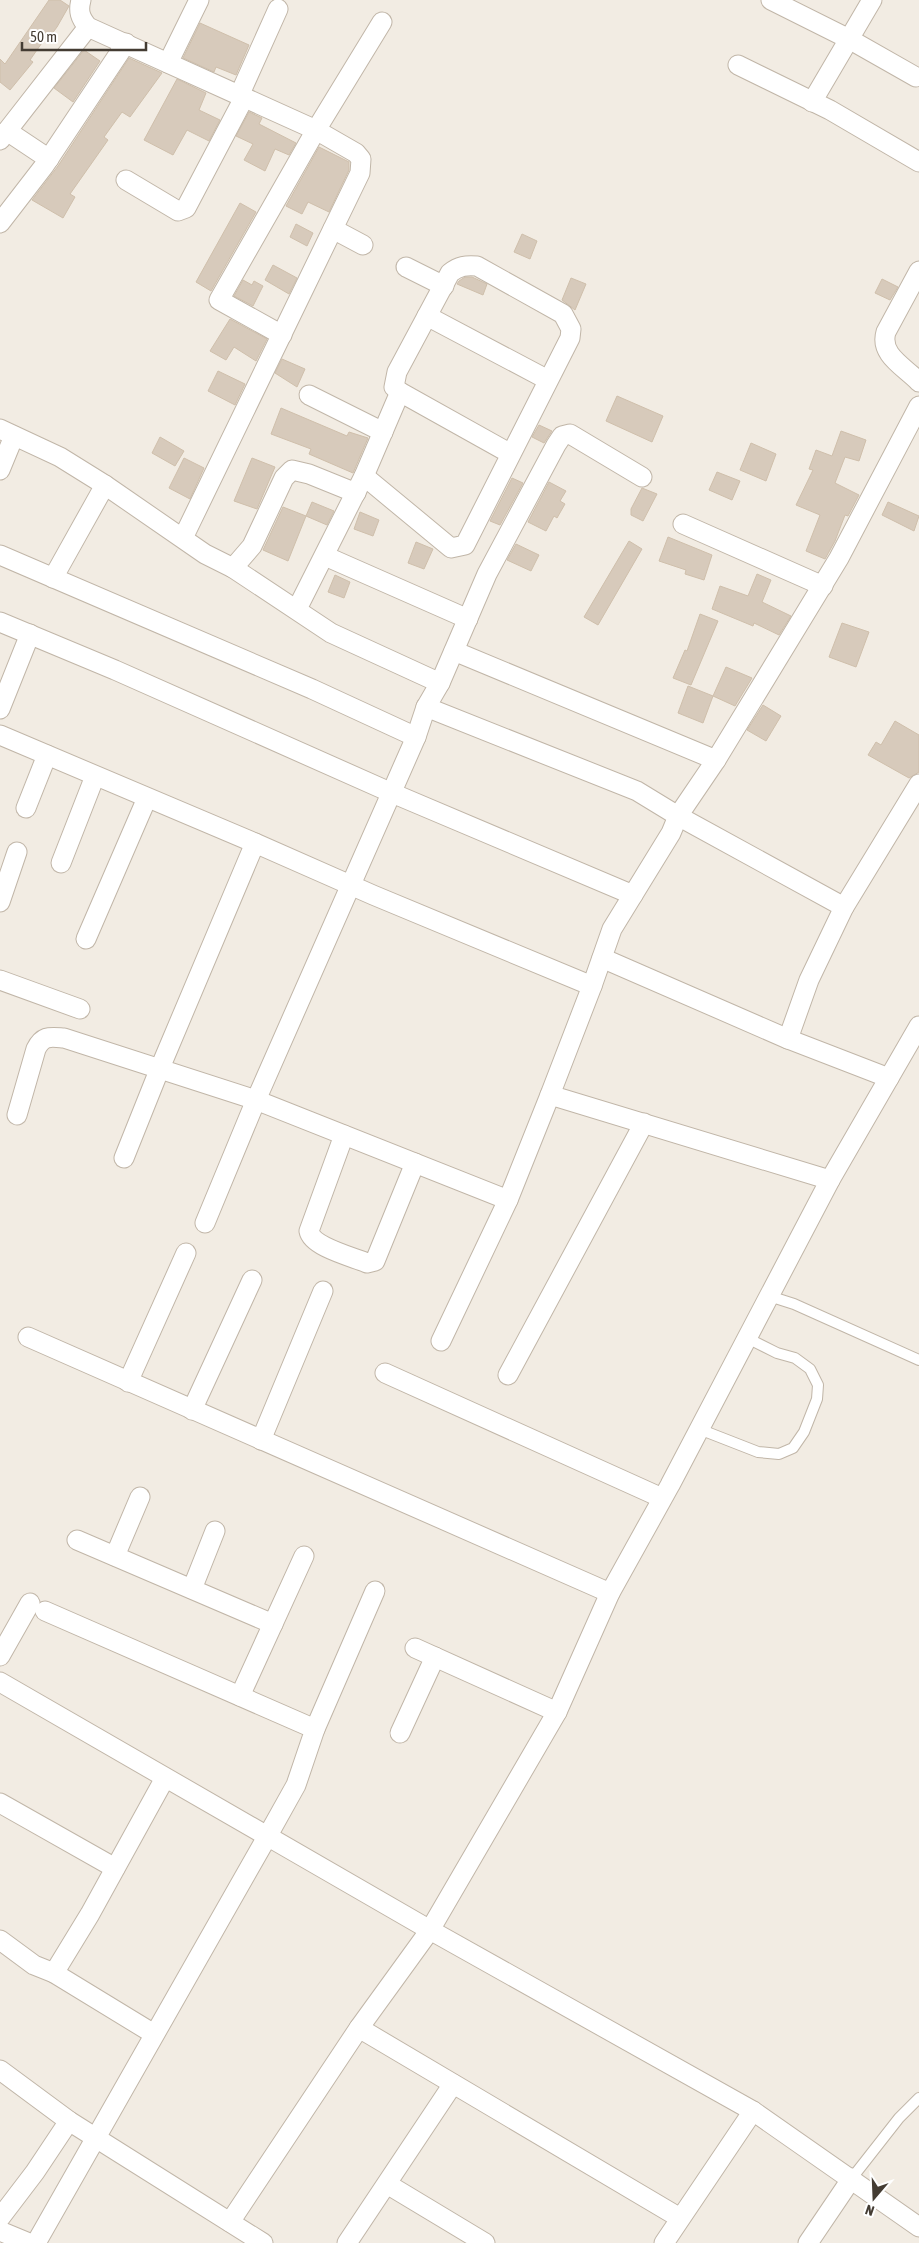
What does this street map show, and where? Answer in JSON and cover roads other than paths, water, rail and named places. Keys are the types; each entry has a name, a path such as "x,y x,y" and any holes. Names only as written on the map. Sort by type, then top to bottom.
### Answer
{"street":[{"path":"81,0 79,8 82,20 88,27 316,130 356,153 361,159 360,173 183,538"},
{"path":"168,63 199,0"},
{"path":"771,0 849,39 916,77"},
{"path":"812,102 872,0"},
{"path":"126,180 178,211 186,208 242,97 278,9"},
{"path":"282,335 220,300 316,130 382,22"},
{"path":"49,159 3,135 88,27"},
{"path":"0,222 49,159 126,43"},
{"path":"738,65 812,102 919,162"},
{"path":"333,229 363,245"},
{"path":"233,568 252,546 284,478 292,470 360,485 451,548 465,545 570,338 571,329 563,314 477,266 468,265 457,268 450,273 397,372 394,387 511,454"},
{"path":"406,267 444,286"},
{"path":"919,271 883,341 888,354 919,382"},
{"path":"427,316 548,380"},
{"path":"297,609 360,485 400,392"},
{"path":"309,395 384,432"},
{"path":"441,1341 508,1200 592,986 612,929 671,833 678,816 716,760 823,586 919,406"},
{"path":"0,470 7,432 60,457 105,484 206,554 233,568 332,633 440,683"},
{"path":"205,1224 256,1100 416,737 426,707 440,683 487,574 562,436 570,434 642,477"},
{"path":"53,578 105,484"},
{"path":"683,524 823,586"},
{"path":"0,555 312,689 416,737"},
{"path":"325,556 468,619"},
{"path":"0,622 116,670 392,793 633,895"},
{"path":"0,709 30,634"},
{"path":"454,651 716,760"},
{"path":"426,707 637,791 678,816 844,907"},
{"path":"0,736 592,986"},
{"path":"26,808 47,755"},
{"path":"61,863 95,776"},
{"path":"788,1039 809,980 844,907 919,784"},
{"path":"86,939 147,798"},
{"path":"124,1158 255,843"},
{"path":"0,902 18,852"},
{"path":"602,958 788,1039 889,1078"},
{"path":"0,980 80,1009"},
{"path":"230,2222 359,2028 430,1930 557,1712 610,1593 830,1180 919,1026"},
{"path":"17,1115 40,1040 47,1036 64,1038 256,1100 508,1200"},
{"path":"550,1094 830,1180"},
{"path":"508,1375 644,1123"},
{"path":"344,1135 309,1231 314,1241 326,1247 367,1263 375,1261 415,1163"},
{"path":"128,1382 186,1253"},
{"path":"192,1410 252,1280"},
{"path":"261,1440 323,1291"},
{"path":"28,1338 610,1593"},
{"path":"384,1372 662,1498"},
{"path":"115,1556 140,1497"},
{"path":"192,1589 215,1531"},
{"path":"77,1540 273,1624"},
{"path":"240,1696 304,1556"},
{"path":"36,2243 296,1785 315,1729 375,1591"},
{"path":"0,1656 38,1607 315,1729"},
{"path":"414,1648 557,1712"},
{"path":"400,1733 436,1657"},
{"path":"0,1682 430,1930 753,2111 852,2178 919,2227"},
{"path":"54,1973 115,1868 164,1778"},
{"path":"0,1803 115,1868"},
{"path":"0,1940 34,1965 54,1973 154,2034"},
{"path":"359,2028 680,2218"},
{"path":"0,2070 69,2121 263,2243"},
{"path":"347,2243 452,2084"},
{"path":"664,2243 753,2111"},
{"path":"0,2218 35,2172 69,2121"},
{"path":"808,2243 852,2178"},
{"path":"387,2184 485,2243"},
{"path":"0,2231 29,2243"}],"lane":[{"path":"769,1296 794,1304 919,1360"},
{"path":"699,1429 758,1452 779,1454 793,1448 804,1432 817,1399 818,1385 810,1369 795,1358 747,1338"},
{"path":"852,2178 900,2118 919,2098"}]}
